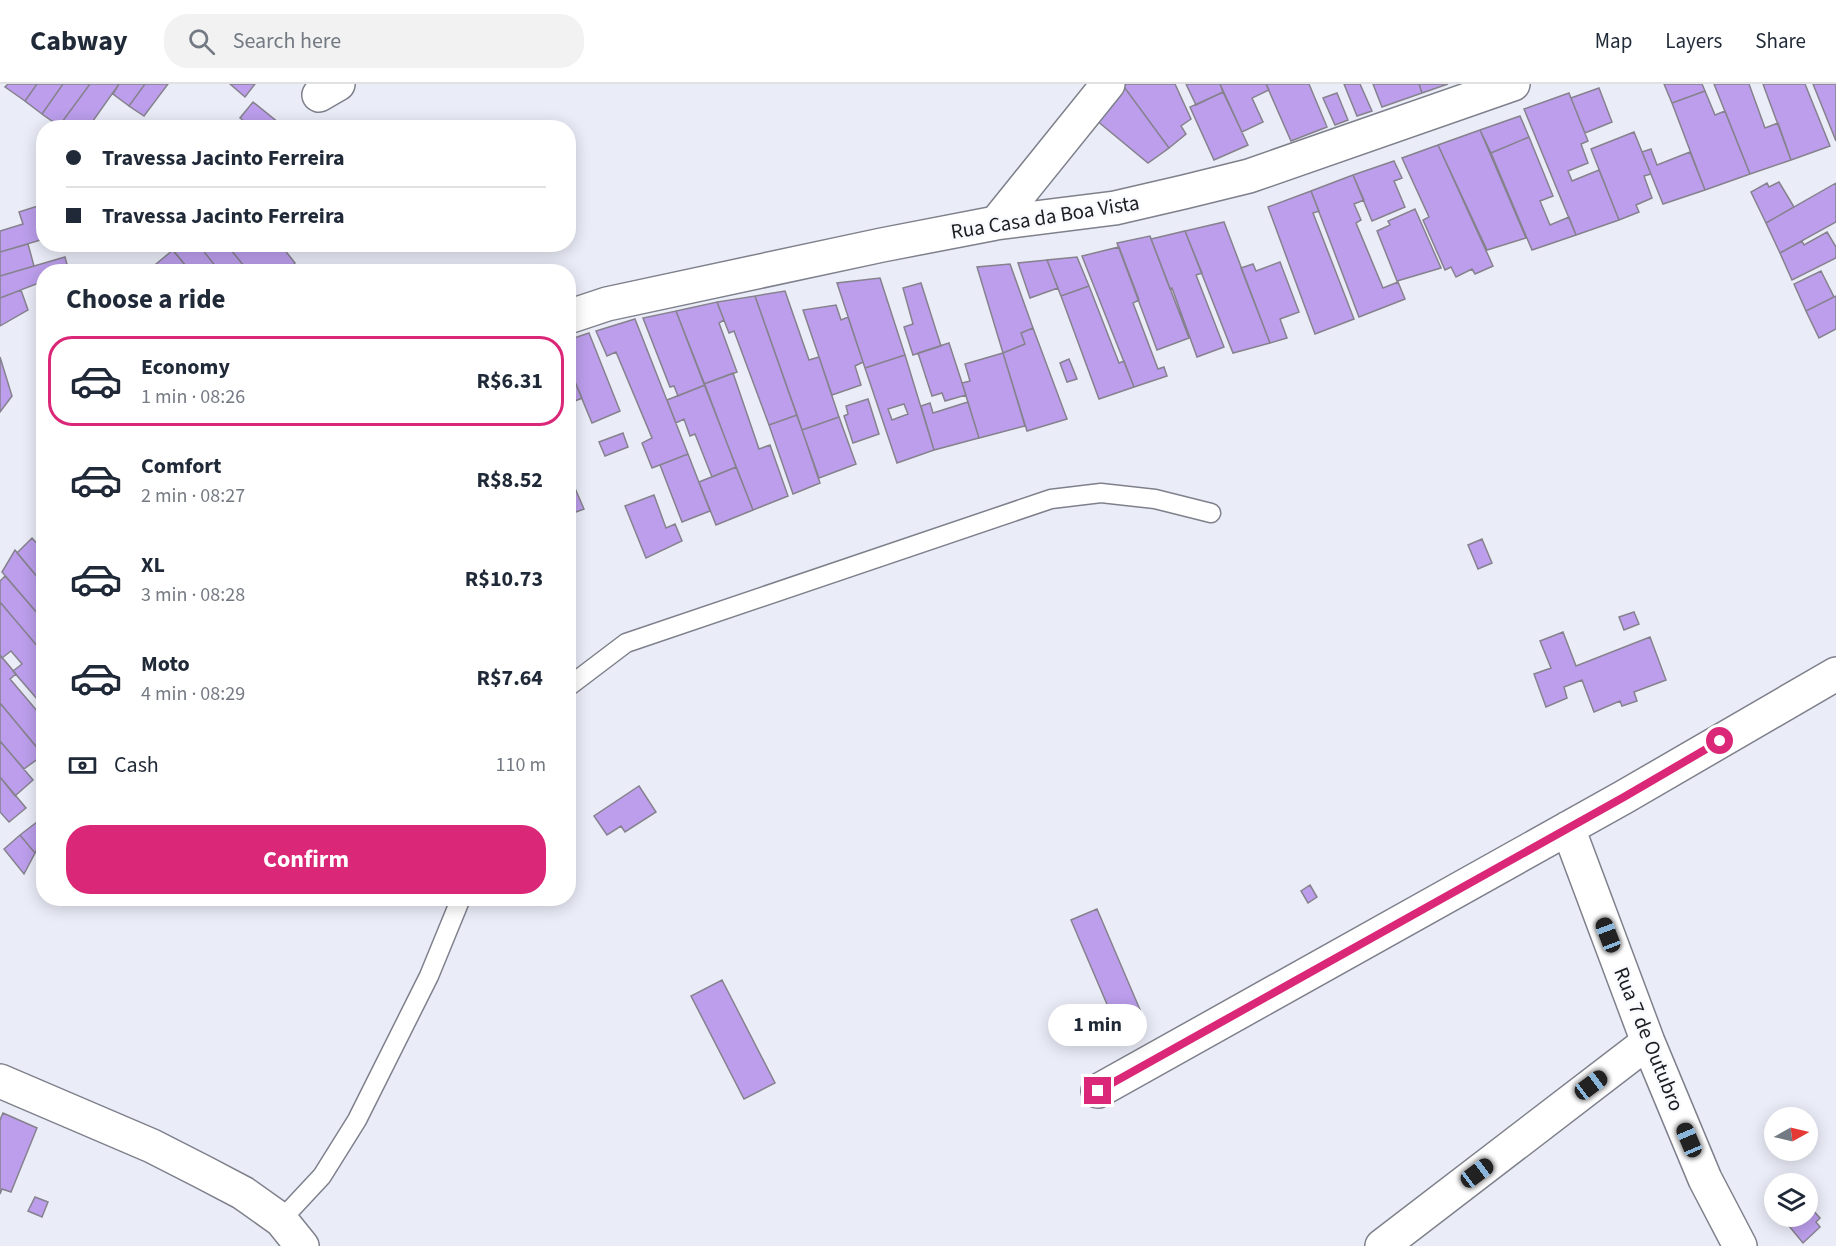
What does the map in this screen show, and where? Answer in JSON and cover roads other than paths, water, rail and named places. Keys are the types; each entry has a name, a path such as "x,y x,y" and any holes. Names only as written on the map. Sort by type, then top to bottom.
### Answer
{"street":[{"path":"996,223 1108,84"},
{"name":"Rua Casa da Boa Vista","path":"576,314 607,304 718,279 996,223 1115,208 1249,176 1513,84"},
{"path":"1098,1091 1568,828 1836,674"},
{"name":"Rua 7 de Outubro","path":"1568,828 1648,1042 1705,1179 1740,1246"},
{"path":"1382,1246 1648,1042"},
{"path":"0,1080 152,1146 243,1193 281,1220 302,1246"}],"lane":[{"path":"576,681 626,642 1050,499 1101,493 1155,499 1211,513"},
{"path":"281,1220 322,1176 357,1120 429,976 458,906"}]}
